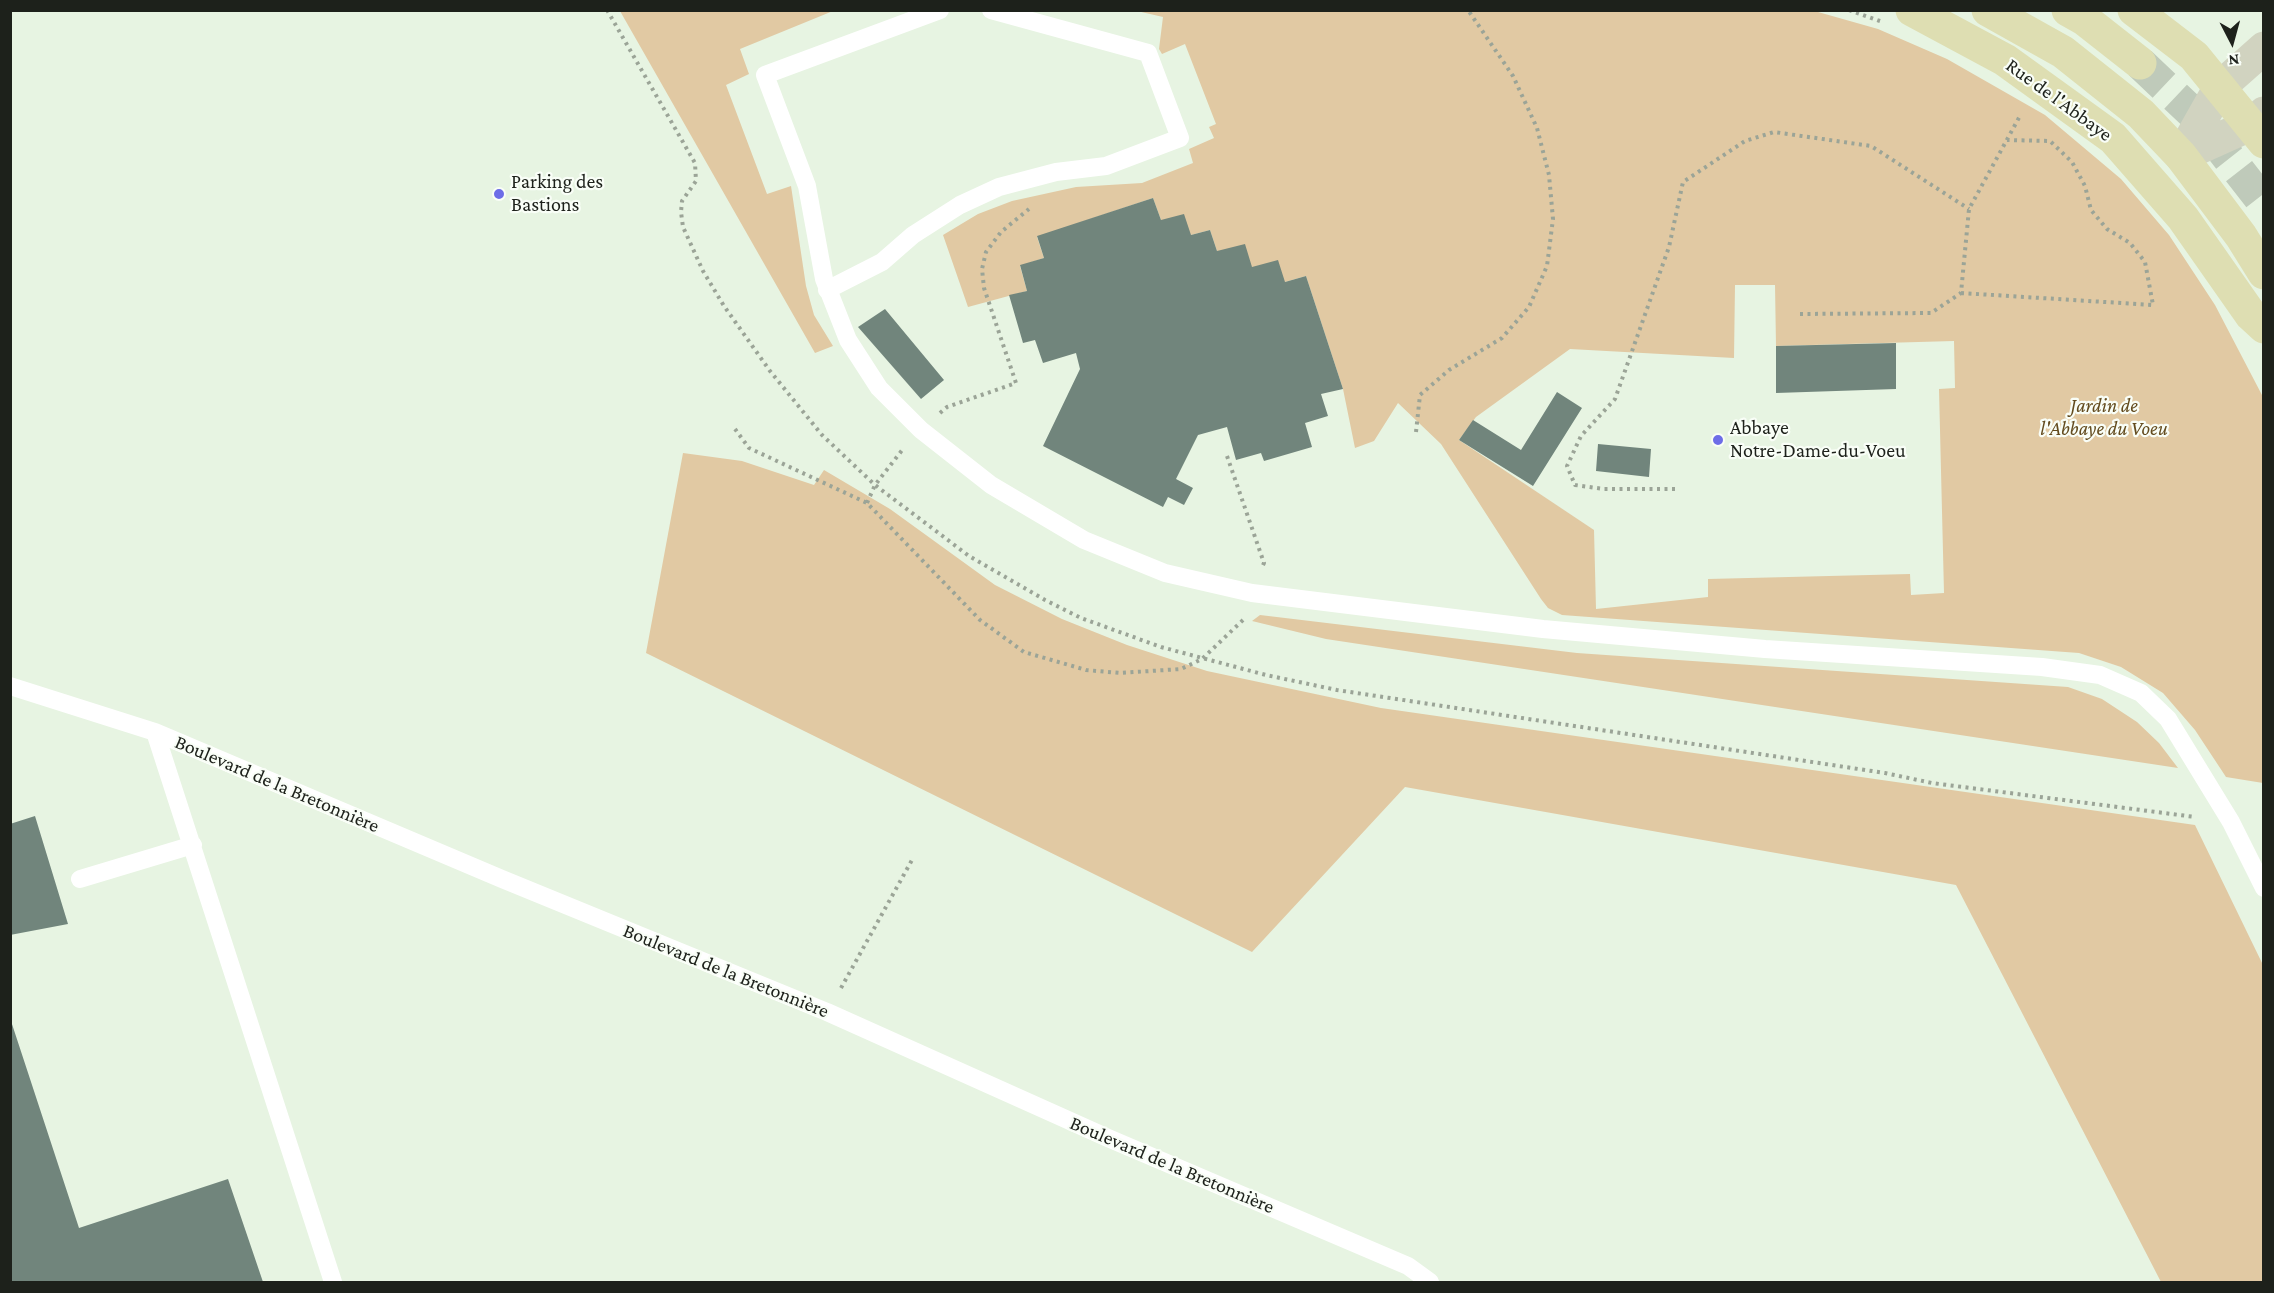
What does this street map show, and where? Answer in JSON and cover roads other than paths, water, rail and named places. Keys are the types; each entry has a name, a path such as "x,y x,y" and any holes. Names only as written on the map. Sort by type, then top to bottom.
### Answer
{"main road":[{"name":"Rue de l'Abbaye","path":"1912,10 2005,60 2113,138 2183,218 2251,315 2264,327"},
{"name":"Rue de l'Abbaye","path":"1988,10 2063,52 2141,114 2181,156 2241,236 2264,273"},
{"path":"2068,10 2084,19 2140,63"},
{"path":"2134,10 2194,56 2259,127 2181,156"},
{"path":"2181,156 2220,87 2264,48"}],"lane":[{"path":"940,10 765,75 807,186 827,291 848,340 879,388 921,430 991,485 1084,540 1165,573 1252,593 1544,629 1765,649 2042,667 2100,675 2141,693 2168,719 2231,822 2264,888"},
{"path":"827,291 882,262 913,236 960,206 999,187 1056,172 1106,166 1180,138 1148,53 991,10"},
{"name":"Boulevard de la Bretonnière","path":"10,686 155,732 502,879 827,1012 1108,1138 1408,1266 1430,1282"},
{"path":"155,732 194,845 333,1282"},
{"path":"80,879 194,845"}],"tunnel":[{"path":"2140,63 2196,116 2264,203"}],"place":[{"name":"Parking des Bastions","path":"499,194"},
{"name":"Abbaye Notre-Dame-du-Voeu","path":"1718,440"}],"park label":[{"name":"Jardin de l'Abbaye du Voeu","path":"2104,418"}]}
